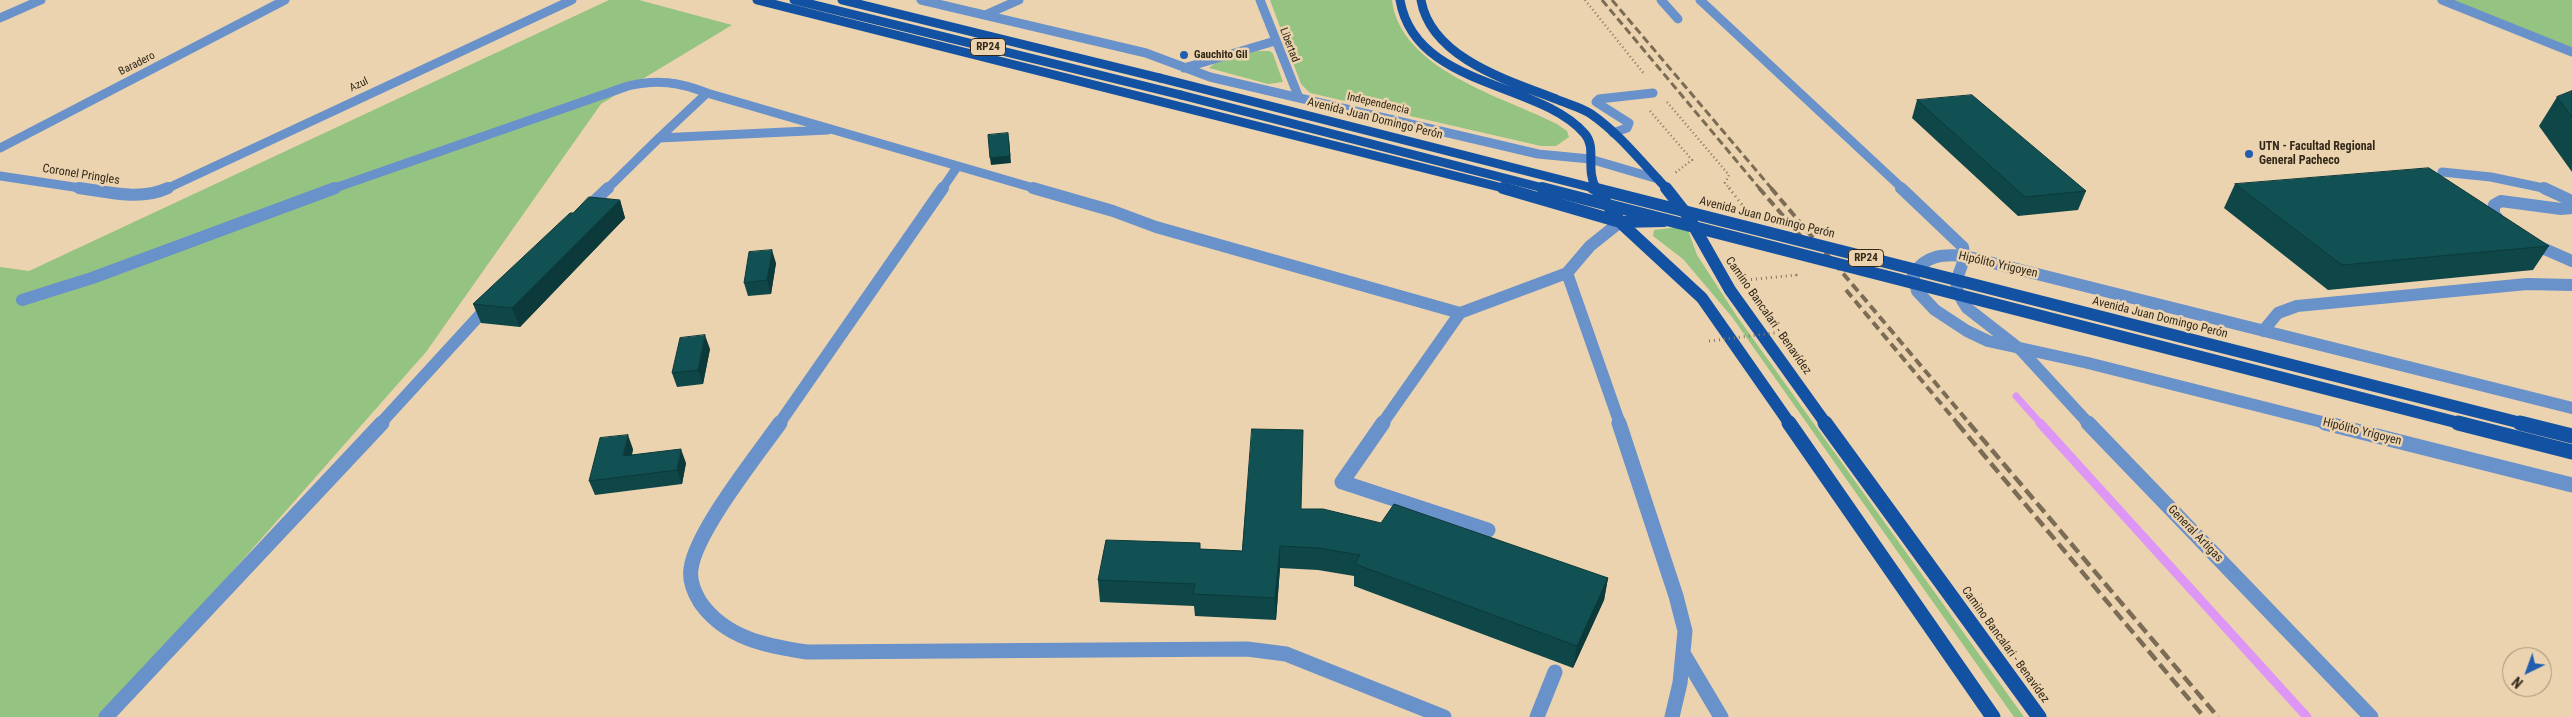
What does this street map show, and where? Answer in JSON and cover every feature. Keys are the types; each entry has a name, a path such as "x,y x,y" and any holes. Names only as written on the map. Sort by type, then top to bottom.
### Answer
{"main road":[{"path":"757,0 1453,174 1620,222 1690,220"},
{"name":"RP24","path":"794,0 1181,95 2572,452"},
{"name":"Avenida Juan Domingo Perón","path":"842,0 1160,78 2572,436"},
{"path":"1400,0 1401,10 1410,27 1426,47 1442,61 1480,83 1531,102 1567,120 1588,138 1591,146 1591,179 1620,222 1672,267 1702,298 1993,717"},
{"name":"Camino Bancalari - Benavídez","path":"1421,0 1434,30 1466,60 1487,72 1590,112 1660,181 1690,220 1726,282 1763,338 2039,717"}],"street":[{"path":"0,18 41,0"},
{"name":"Baradero","path":"0,148 285,0"},
{"name":"Azul","path":"158,193 572,0"},
{"name":"Independencia","path":"921,0 1146,53 1210,77 1538,154 1590,159 1660,181"},
{"path":"985,15 1019,0"},
{"name":"Libertad","path":"1260,0 1299,98"},
{"path":"1661,0 1678,19"},
{"path":"1700,0 1952,235 1963,247 1965,256"},
{"path":"2442,0 2572,52"},
{"path":"1184,68 1275,41"},
{"path":"22,300 92,278 407,162 628,86 666,80 679,82 707,93 828,130 1460,313"},
{"path":"575,221 707,93"},
{"path":"1613,133 1627,128 1629,123 1596,102 1599,99 1658,94"},
{"path":"659,138 828,130"},
{"path":"956,167 714,518 692,564 692,588 707,614 734,635 774,648 807,652 1247,649 1286,654 1444,717"},
{"path":"2442,172 2480,175 2537,187 2560,194 2572,201"},
{"name":"Coronel Pringles","path":"0,176 135,196 158,193"},
{"path":"2572,208 2561,209 2511,201 2496,202 2494,214 2499,223 2517,235 2572,262"},
{"path":"1488,530 1342,482 1460,313 1567,272 1590,246 1620,222"},
{"name":"Hipólito Yrigoyen","path":"2572,408 1965,256 1948,254 1931,257 1920,263 1913,274 1917,291 1935,310 1967,331 1988,341 2088,363 2572,484"},
{"name":"General Artigas","path":"1965,256 1957,273 1956,289 1964,303 2020,349 2047,380 2371,717"},
{"path":"1567,272 1601,368 1676,596 1685,631 1680,683 1672,717"},
{"path":"2263,331 2278,313 2297,306 2527,284 2572,285"},
{"path":"106,717 328,482 470,323 498,296"},
{"path":"1683,653 1721,717"},
{"path":"1537,717 1555,672"}],"path":[{"path":"1585,0 1649,80 1646,84 1658,94 1729,175 1725,183 1744,206"},
{"path":"1637,95 1692,160 1660,181"},
{"path":"1726,282 1796,275 1791,268"},
{"path":"1709,341 1782,332"}],"green space":[{"path":"609,0 639,0 732,25 601,104 426,352 104,717 0,717 0,267 29,271"},
{"path":"1270,0 1392,0 1399,24 1414,45 1434,63 1484,91 1557,124 1567,131 1569,137 1556,146 1541,146 1310,93 1301,84"},
{"path":"2436,0 2572,0 2572,55"},
{"path":"1257,51 1270,51 1273,54 1283,82 1268,84 1209,68 1215,63"},
{"path":"1678,227 1688,230 1697,255 1736,315 2024,717 2014,717 1732,317 1683,259 1653,236 1654,230"}],"building":[{"path":"2572,91 2572,117 2557,97"},
{"path":"1972,95 2086,191 2025,197 1917,100"},
{"path":"1008,133 1010,156 990,158 988,135"},
{"path":"2429,168 2549,246 2342,265 2235,184"},
{"path":"589,197 620,200 512,308 473,304 570,213 573,213"},
{"path":"772,250 767,280 744,283 749,252"},
{"path":"705,335 698,370 672,373 680,338"},
{"path":"1252,429 1303,430 1301,509 1323,509 1381,523 1394,504 1608,578 1577,646 1355,564 1360,555 1318,548 1280,546 1275,598 1193,594 1195,584 1098,580 1106,540 1200,543 1200,549 1242,551"},
{"path":"628,435 623,456 681,449 677,470 589,481 600,438"}],"waterway":[{"path":"2016,396 2041,424"},
{"path":"2040,423 2307,717"}],"railway":[{"path":"1602,0 1760,189"},
{"path":"1612,0 1772,189"},
{"path":"1759,188 1804,240"},
{"path":"1771,188 1970,424"},
{"path":"1846,290 1958,424"},
{"path":"1957,423 2204,717"},
{"path":"1969,423 2218,717"}],"place":[{"name":"Gauchito Gil","path":"1184,55"},
{"name":"UTN - Facultad Regional General Pacheco","path":"2249,154"}]}
